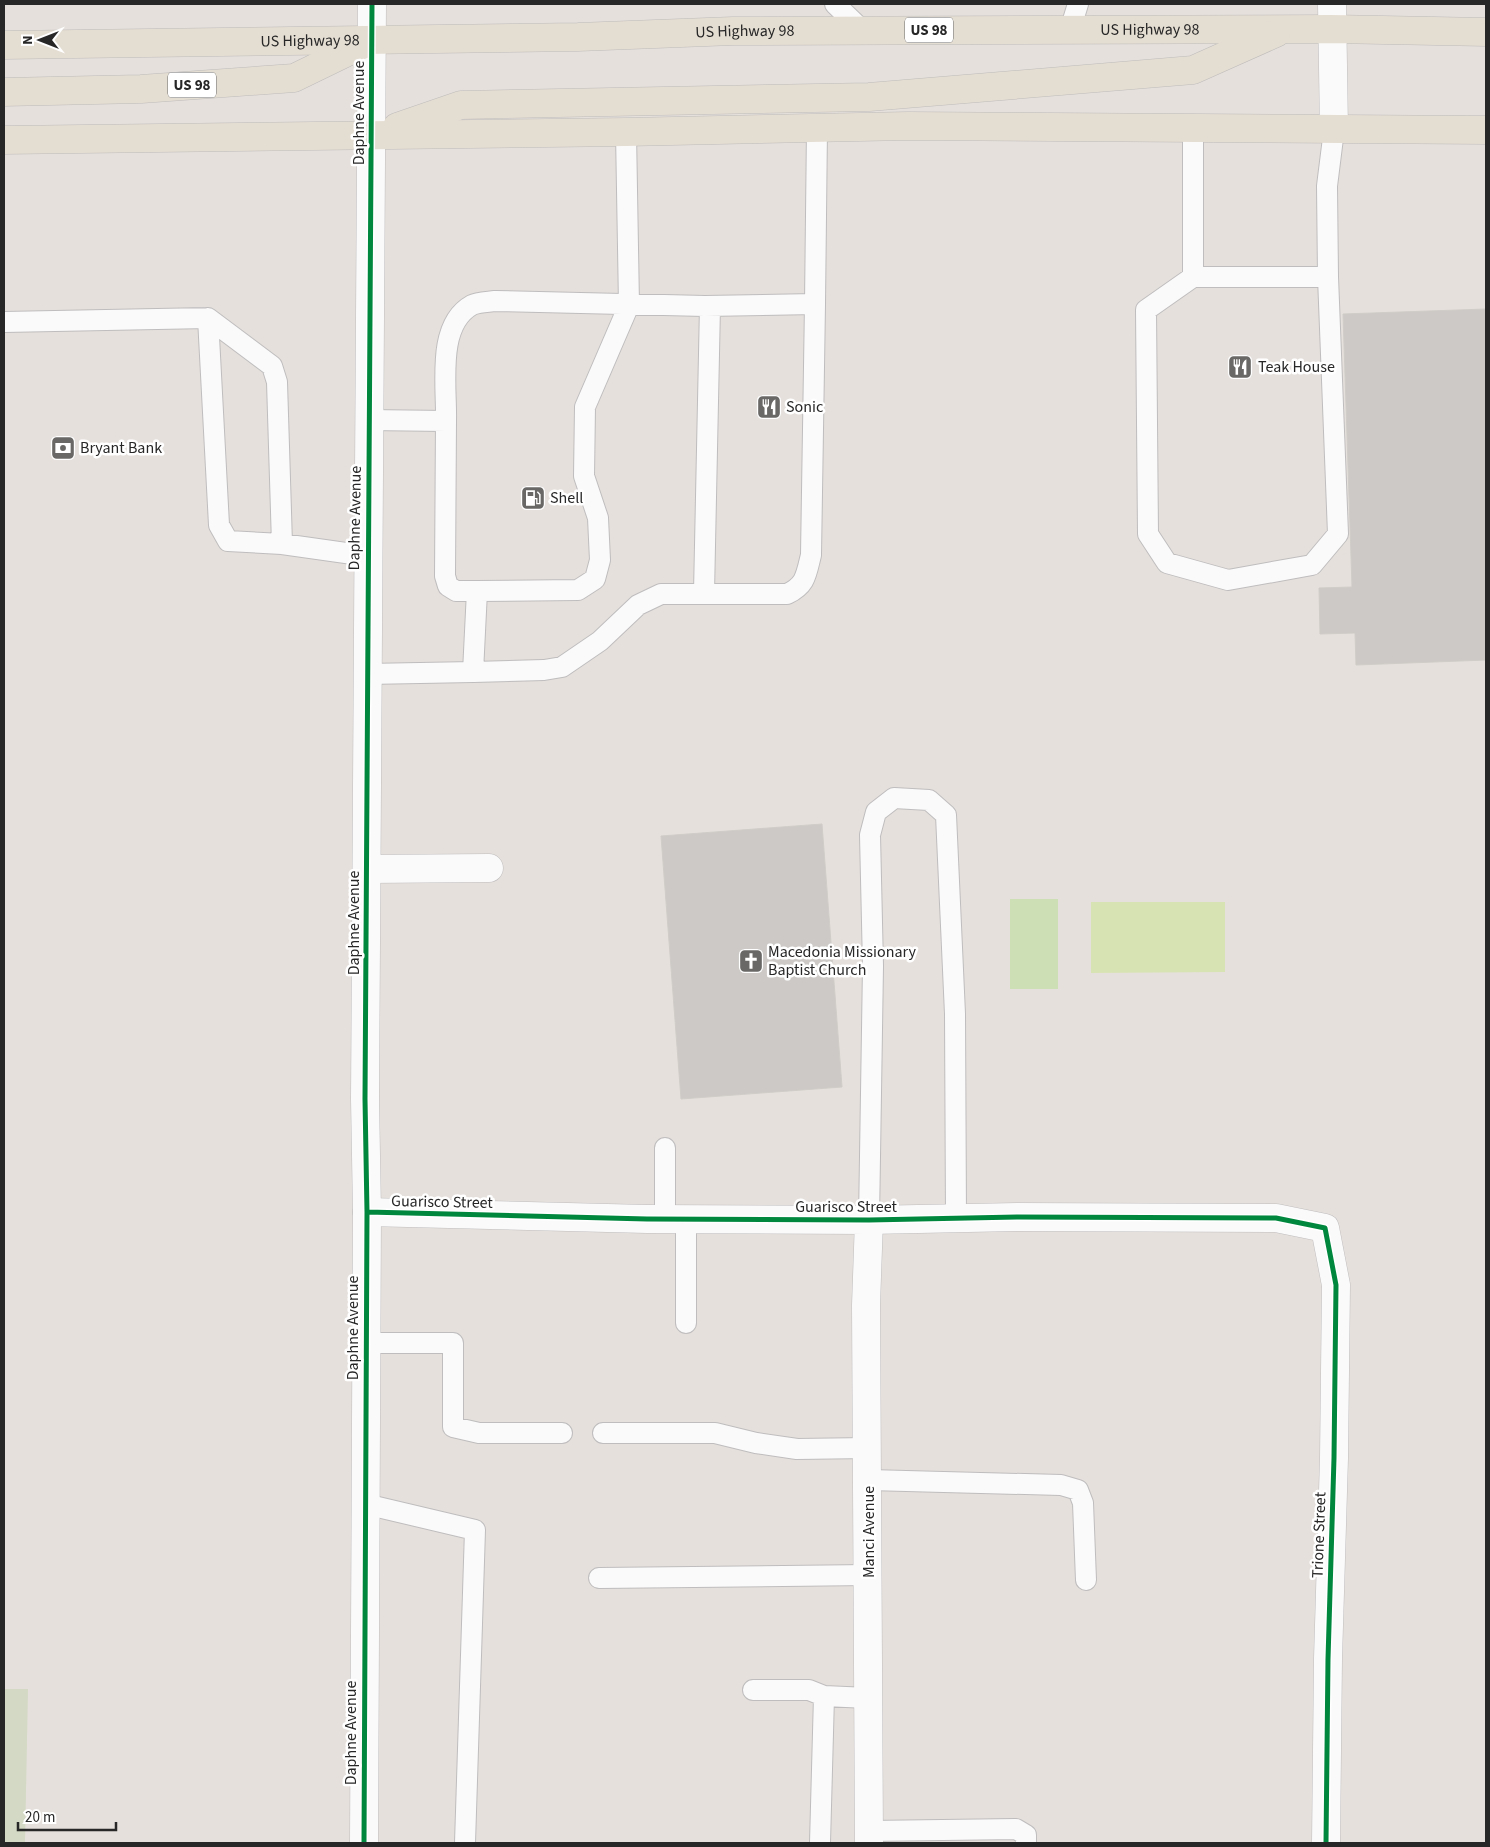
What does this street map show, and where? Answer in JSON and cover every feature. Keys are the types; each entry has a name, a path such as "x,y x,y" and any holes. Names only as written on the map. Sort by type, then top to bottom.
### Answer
{"main road":[{"name":"US Highway 98","path":"4,45 372,40 733,31 1285,29 1332,16 1486,32"},
{"name":"US 98","path":"372,135 461,106 869,97 1193,70 1285,29"},
{"name":"US 98","path":"4,92 141,89 294,78 372,40"},
{"name":"US 98","path":"4,140 626,132 918,126 1486,130"}],"street":[{"name":"Daphne Avenue","path":"364,1843 367,1212 365,1099 367,556 372,4"},
{"path":"1332,16 1334,130"},
{"path":"367,870 489,868"},
{"name":"Guarisco Street","path":"367,1212 676,1219 1276,1218 1325,1228"},
{"name":"Manci Avenue","path":"869,1220 866,1305 869,1837"},
{"name":"Trione Street","path":"1325,1228 1336,1285 1326,1843"}],"lane":[{"path":"836,4 863,31"},
{"path":"1070,30 1078,4"},
{"path":"367,674 544,670 562,667 600,641 638,605 661,594 787,594 800,588 806,576 811,555 817,128"},
{"path":"1193,129 1193,276"},
{"path":"1328,277 1193,276 1146,310 1148,534 1167,563 1228,580 1312,565 1338,534 1328,277 1327,186 1334,130"},
{"path":"626,132 630,305 585,407 584,476 598,518 600,560 594,578 578,590 456,591 448,586 445,576 447,348 450,331 459,316 474,304 495,301 630,305 710,306 815,304"},
{"path":"704,593 710,306"},
{"path":"208,318 218,525 228,541 282,544 367,556"},
{"path":"4,322 208,318 272,366 277,382 282,544"},
{"path":"368,420 446,422"},
{"path":"473,672 477,591"},
{"path":"869,1220 873,974 870,835 876,812 894,798 929,800 946,815 954,1014 956,1218"},
{"path":"665,1148 676,1219 686,1324"},
{"path":"366,1343 453,1344 453,1427 478,1433 562,1433"},
{"path":"603,1433 715,1433 756,1443 796,1449 868,1448"},
{"path":"868,1480 1061,1485 1078,1490 1083,1503 1086,1580"},
{"path":"365,1504 475,1530 465,1843"},
{"path":"599,1578 869,1575"},
{"path":"753,1690 810,1690 824,1696 868,1698"},
{"path":"820,1843 824,1696"},
{"path":"869,1837 1016,1829 1026,1835 1026,1843"}],"green space":[{"path":"1010,899 1058,899 1058,989 1010,989"},
{"path":"1091,902 1225,902 1225,972 1091,973"},
{"path":"4,1689 28,1689 25,1843 4,1843"}],"building":[{"path":"1486,309 1486,660 1356,665 1355,633 1320,634 1319,588 1352,587 1343,314"},
{"name":"Macedonia Missionary Baptist Church","path":"822,824 842,1087 681,1099 661,836"}],"cycle path":[{"path":"364,1843 367,1212 365,1099 372,4"},
{"path":"367,1212 647,1219 1276,1218 1325,1228 1336,1285 1326,1843"}],"place":[{"name":"Teak House","path":"1240,367"},
{"name":"Sonic","path":"769,407"},
{"name":"Bryant Bank","path":"63,448"},
{"name":"Shell","path":"533,498"},
{"name":"Macedonia Missionary Baptist Church","path":"751,961"}]}
